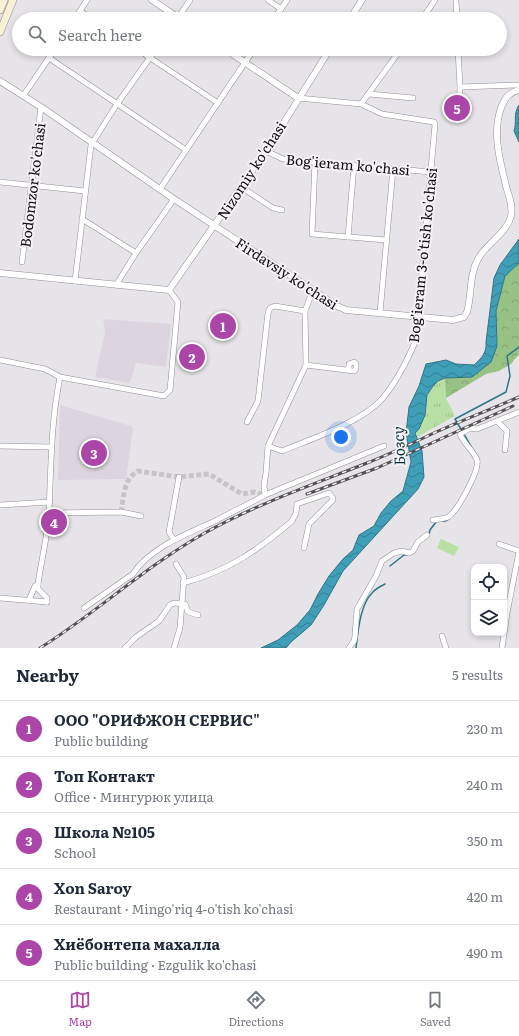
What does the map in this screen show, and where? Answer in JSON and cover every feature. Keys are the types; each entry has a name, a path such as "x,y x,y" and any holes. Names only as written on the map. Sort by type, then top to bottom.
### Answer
{"main road":[{"path":"0,10 4,0"},
{"path":"0,32 14,0"}],"street":[{"path":"80,11 88,0"},
{"path":"152,0 169,12"},
{"path":"182,12 190,0"},
{"path":"268,0 281,9"},
{"path":"279,12 287,0"},
{"path":"354,12 362,0"},
{"path":"427,12 435,0"},
{"path":"456,0 457,12"},
{"path":"147,56 218,103"},
{"path":"236,56 298,98 361,104 396,56"},
{"path":"160,189 249,56"},
{"name":"Nizomiy ko'chasi","path":"169,290 266,151 325,56"},
{"path":"458,56 460,87 459,112"},
{"path":"23,96 49,58 186,150"},
{"path":"75,281 92,142 150,58"},
{"name":"Firdavsiy ko'chasi","path":"0,81 41,107 174,199 337,306 346,310 453,320 464,317 468,310 473,271 477,260 483,251 509,222 511,217 512,205 502,170 497,140 498,116 506,97 519,90"},
{"path":"460,87 519,85"},
{"path":"369,94 413,98"},
{"name":"Bog'ieram 3-o'tish ko'chasi","path":"268,446 282,451 342,425 373,407 382,399 407,361 416,340 432,172 435,124 434,122 382,114 361,104"},
{"name":"Bodomzor ko'chasi","path":"22,262 41,107"},
{"name":"Bog'ieram ko'chasi","path":"266,151 283,159 432,172"},
{"path":"315,162 312,234 386,240"},
{"path":"348,237 354,165"},
{"path":"380,312 393,169"},
{"path":"0,182 85,191"},
{"path":"241,187 273,208 282,210"},
{"path":"116,285 136,253 174,199"},
{"path":"82,219 136,253"},
{"path":"0,273 169,290 178,302 170,390 164,396 60,377 45,369 0,360"},
{"path":"265,495 264,485 268,446 306,365 305,311 313,290"},
{"path":"247,422 258,400 268,313 270,308 275,306 305,311"},
{"path":"306,365 349,369"},
{"path":"0,598 48,602 47,598 38,589 38,584 49,513 51,447 55,400 60,377"},
{"path":"433,520 448,517 455,510 467,491 476,465 477,460 460,434 470,428 477,429 519,412"},
{"path":"497,421 507,431 505,450"},
{"path":"0,446 51,447"},
{"path":"84,608 133,574 138,566 174,540 265,495 384,446"},
{"path":"174,540 169,532 179,477"},
{"path":"183,583 206,577 244,558 292,521 296,513 297,504 329,493 333,498 309,524 304,548"},
{"path":"0,505 50,502"},
{"path":"49,513 121,512 141,516"},
{"path":"349,648 354,641 357,609 376,576 382,561 394,553 409,553 413,551 418,542 427,534"},
{"path":"498,544 519,551 502,648"},
{"path":"174,648 180,628 184,577 176,564"},
{"path":"28,600 35,586 38,584"},
{"path":"182,603 185,604 188,612 198,615"},
{"path":"125,648 136,637 159,621 170,605 182,603"},
{"path":"442,636 446,648"}],"shaded area":[{"path":"103,319 171,324 166,367 136,363 130,383 95,377 105,332"},
{"path":"60,405 131,426 133,428 126,479 58,480"}],"green space":[{"path":"519,263 519,354 511,364 499,371 486,374 446,398 445,378 472,377 497,346 496,311 505,275"},
{"path":"445,378 446,398 455,416 417,437 415,433 423,418 431,389 436,383"},
{"path":"441,539 459,547 454,556 437,548"}],"water":[{"path":"519,105 519,142 514,131 516,112"},
{"name":"Бозсу","path":"519,239 519,263 505,276 496,311 497,346 491,362 472,377 445,378 438,381 427,395 425,415 419,429 415,433 422,451 424,477 418,489 343,571 311,625 286,648 261,648 278,640 297,625 310,610 329,576 343,559 353,550 359,535 374,526 381,513 391,501 403,491 411,462 406,433 409,407 419,386 426,364 446,360 456,364 474,365 482,357 486,349 494,278 500,265"}],"waterway":[{"path":"462,431 455,419 506,392 510,376 507,356 519,347"},
{"path":"464,434 472,448"},
{"path":"439,521 446,521 449,519"},
{"path":"429,534 436,522"},
{"path":"390,566 404,555 409,555"},
{"path":"356,648 360,619 365,604 373,592 385,584"}],"tunnel":[{"path":"121,512 125,489 129,479 138,471 179,477 209,474 242,494 254,492 265,495"}],"railway":[{"path":"40,648 81,620 161,561 203,534 222,524 304,487 376,460 519,397"},
{"path":"307,494 377,468 513,406"}],"place":[{"name":"Хиёбонтепа махалла","path":"457,108"},
{"name":"ООО \"ОРИФЖОН СЕРВИС\"","path":"223,326"},
{"name":"Топ Контакт","path":"192,357"},
{"name":"Школа №105","path":"94,453"},
{"name":"Xon Saroy","path":"54,522"}]}
